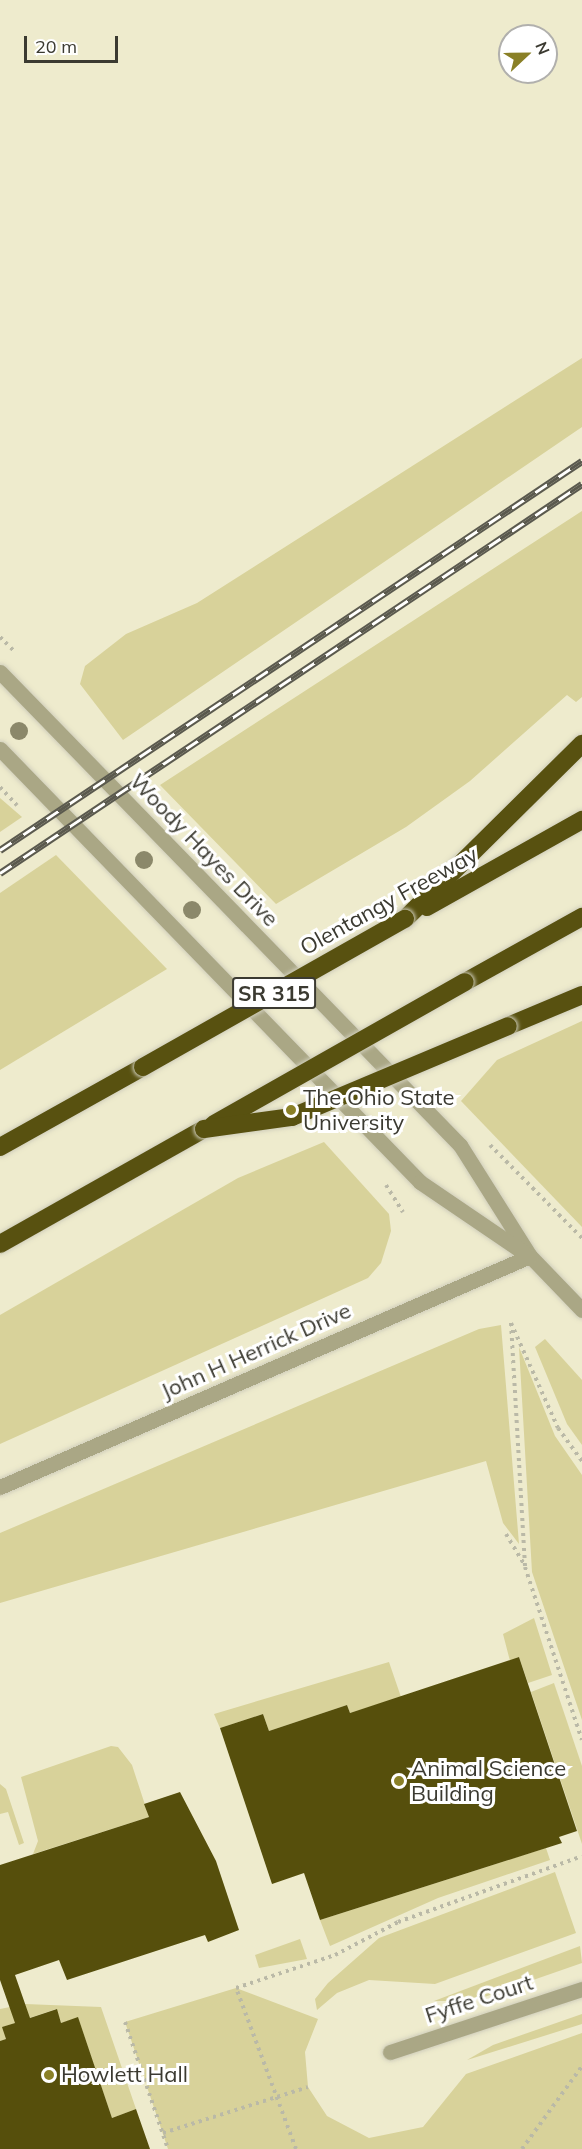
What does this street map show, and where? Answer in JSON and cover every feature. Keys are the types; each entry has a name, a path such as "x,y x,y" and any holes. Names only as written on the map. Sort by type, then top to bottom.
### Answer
{"highway":[{"path":"405,920 582,744"},
{"name":"Olentangy Freeway","path":"0,1147 582,820"},
{"path":"0,1244 582,917"},
{"path":"204,1129 292,1117 582,996"}],"street":[{"name":"Woody Hayes Drive","path":"0,672 459,1145 530,1256 582,1310"},
{"name":"Woody Hayes Drive","path":"0,749 420,1182 530,1256"},
{"name":"John H Herrick Drive","path":"0,1487 530,1256"},
{"name":"Fyffe Court","path":"390,2052 582,1989"}],"path":[{"path":"525,1567 511,1323 558,1428 582,1461"},
{"path":"506,1534 525,1567 582,1740"},
{"path":"296,2149 274,2099 236,1988 335,1955 398,1922 582,1856"},
{"path":"125,2022 168,2149"},
{"path":"522,2149 582,2066"},
{"path":"163,2133 308,2087"}],"shaded area":[{"name":"The Ohio State University","path":"0,0 582,0 582,2149 0,2149"},
{"path":"582,358 582,427 123,740 80,684 85,666 126,634 197,603"},
{"path":"582,511 582,697 576,702 567,695 470,781 406,827 276,904 160,785"},
{"path":"0,798 22,817 0,832"},
{"path":"56,855 167,969 0,1070 0,893"},
{"path":"582,1021 582,1227 461,1101 497,1060"},
{"path":"324,1142 389,1214 391,1231 381,1263 368,1278 0,1444 0,1315 238,1178"},
{"path":"501,1325 519,1544 503,1523 486,1461 0,1603 0,1533 479,1329"},
{"path":"545,1339 582,1380 582,1445 567,1424 535,1347"},
{"path":"519,1347 555,1436 582,1475 582,1720 532,1572"},
{"path":"534,1618 552,1675 528,1683 519,1657 510,1661 503,1634"},
{"path":"389,1662 401,1697 350,1713 347,1705 269,1731 263,1714 220,1728 214,1714"},
{"path":"554,1683 582,1766 582,1844 531,1692"},
{"path":"111,1746 118,1747 132,1765 149,1817 33,1854 38,1841 21,1777"},
{"path":"0,1784 6,1789 24,1843 19,1845 8,1812 0,1814"},
{"path":"546,1848 550,1860 438,1898 330,1946 320,1920"},
{"path":"555,1872 576,1933 435,1984 369,1980 337,1993 317,2010 315,1999 328,1983 379,1938"},
{"path":"300,1939 307,1959 259,1968 255,1955"},
{"path":"580,1946 582,1963 473,2001 434,2001"},
{"path":"236,1988 318,2019 305,2052 308,2087 327,2116 369,2138 423,2127 466,2074 582,2033 582,2149 168,2149 125,2022"},
{"path":"25,2004 101,2007 136,2109 112,2118 78,2018 61,2023 56,2009 3,2027 6,2039 0,2041 0,2009"},
{"path":"582,2014 582,2024 467,2060 493,2045"}],"building":[{"name":"Animal Science Building","path":"519,1657 577,1831 559,1837 562,1843 320,1920 304,1873 272,1884 220,1728 263,1714 269,1731 347,1705 350,1713"},
{"path":"180,1792 216,1861 239,1930 208,1942 205,1935 67,1980 59,1960 15,1975 30,2018 57,2009 61,2023 78,2017 112,2118 136,2109 150,2149 0,2149 0,2041 6,2039 2,2027 15,2023 0,1980 0,1865 149,1817 144,1804"}],"railway":[{"path":"0,850 582,461"},
{"path":"0,873 582,484"}],"place":[{"name":"The Ohio State University","path":"291,1110"},
{"name":"Animal Science Building","path":"399,1781"},
{"name":"Howlett Hall","path":"49,2075"}]}
